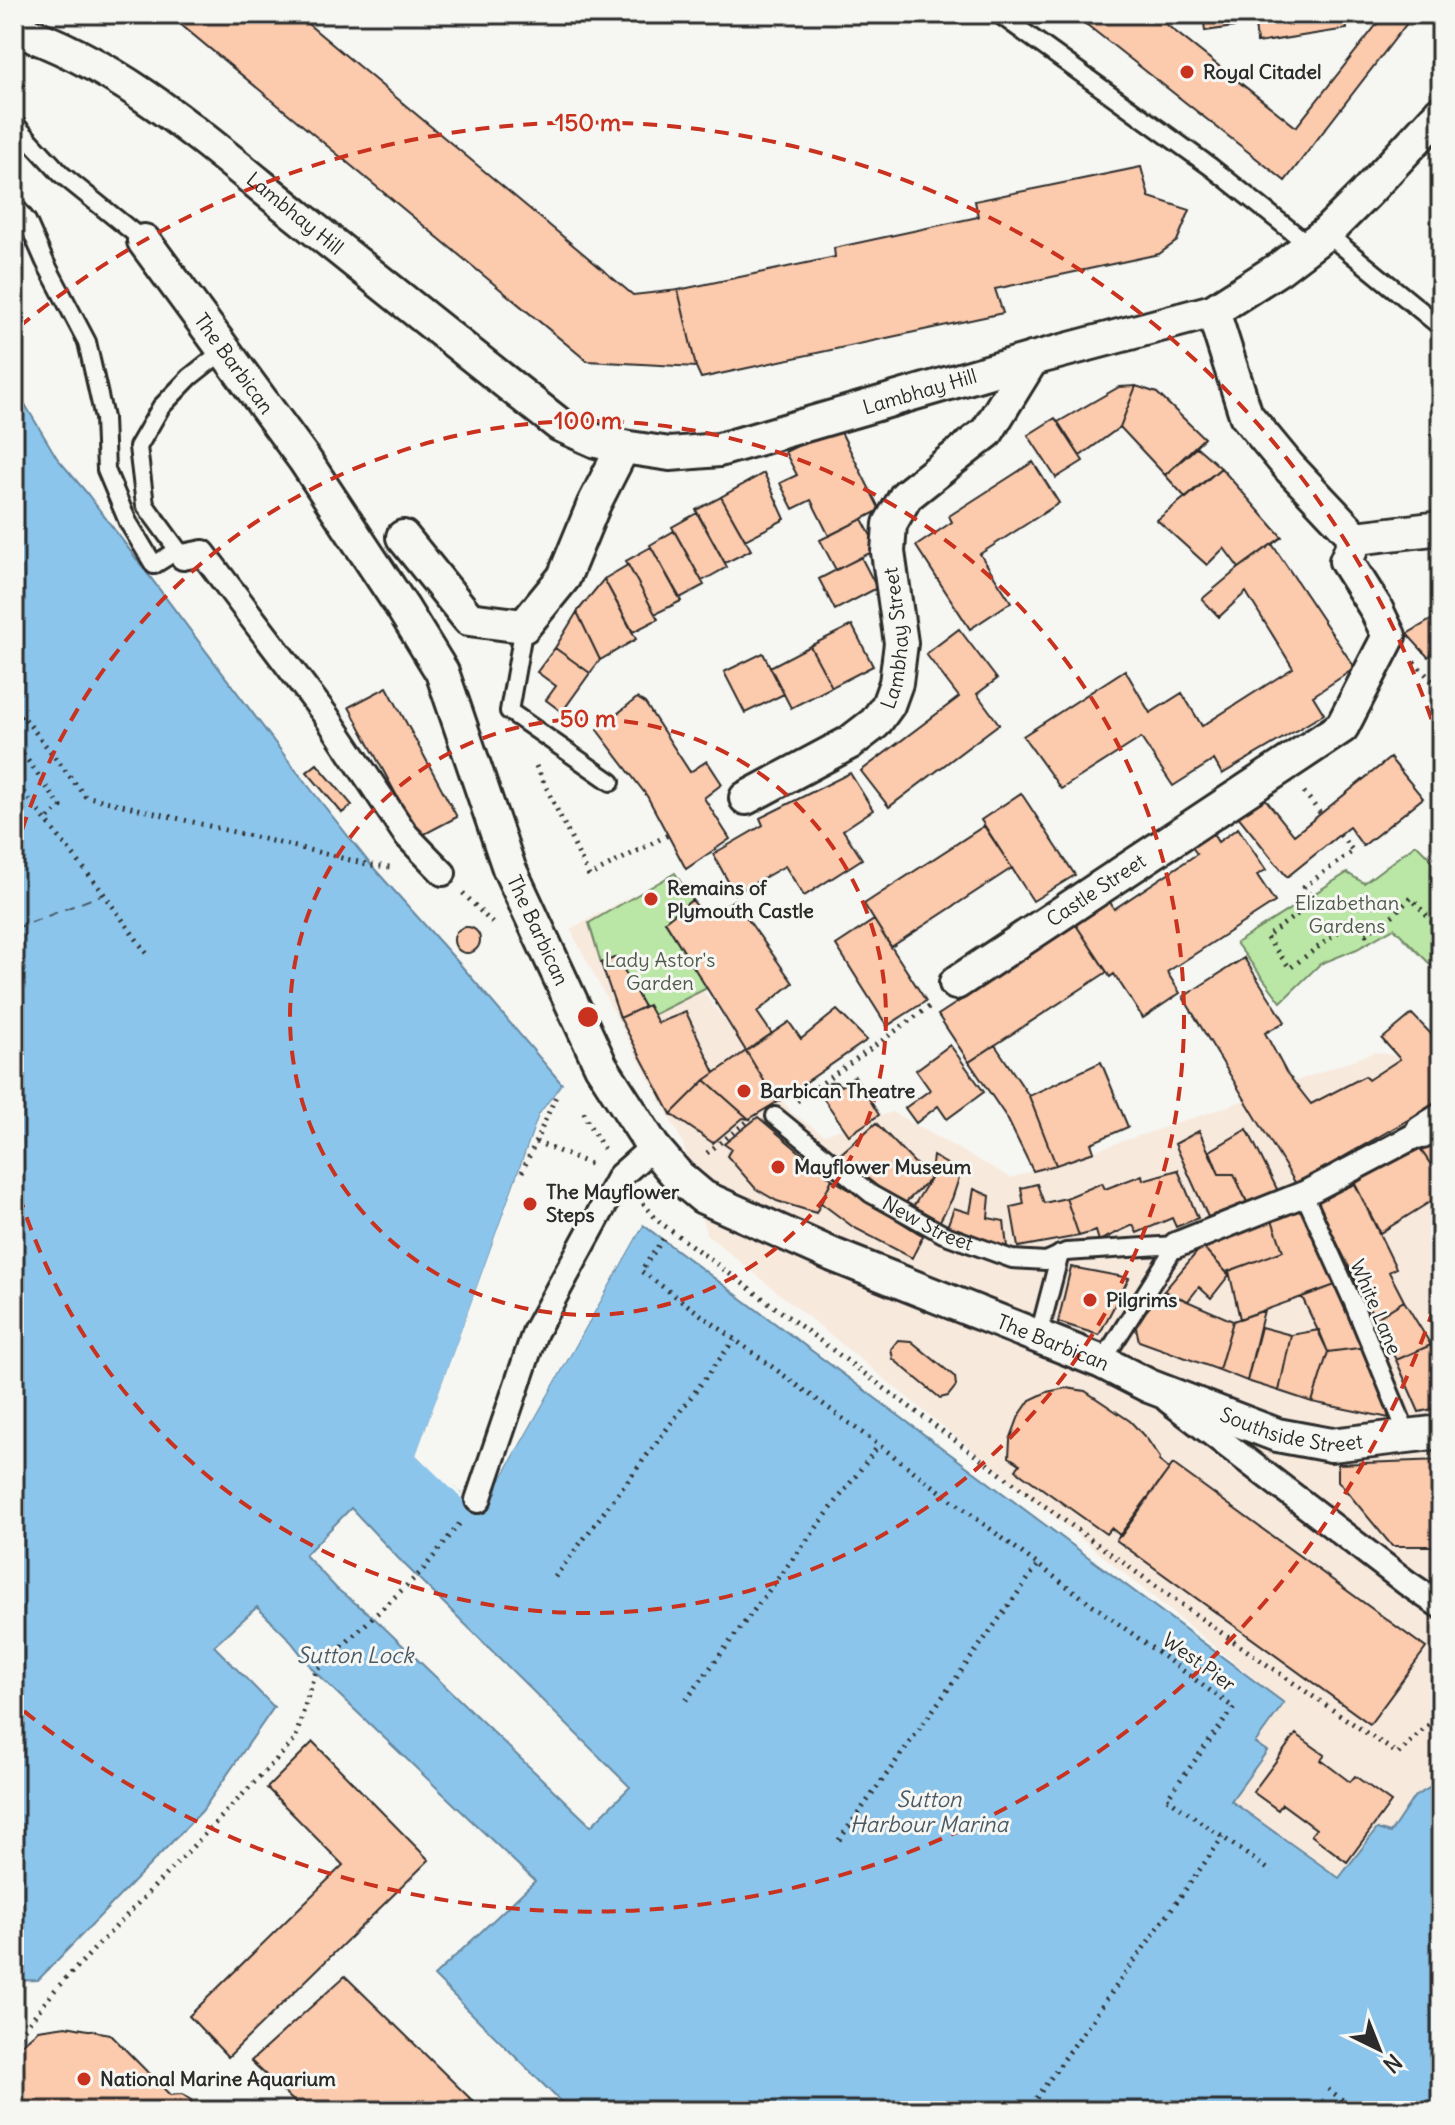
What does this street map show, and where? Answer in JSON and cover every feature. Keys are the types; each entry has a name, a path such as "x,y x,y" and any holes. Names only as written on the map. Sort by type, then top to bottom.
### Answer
{"street":[{"name":"Lambhay Hill","path":"25,33 93,63 166,110 560,425 596,441 670,454 719,450 1032,359 1213,311 1280,268 1317,239 1365,194 1441,112"},
{"name":"The Barbican","path":"144,241 304,459 442,672 509,868 601,1066 653,1147 678,1176 703,1197 871,1271 1102,1362 1149,1386 1441,1606"},
{"path":"1213,311 1246,415 1289,467 1356,538 1441,528"},
{"name":"Lambhay Street","path":"746,798 849,743 875,723 888,705 896,683 901,643 888,552 890,524 906,496 987,432 1032,359"},
{"path":"403,537 469,619 524,626 564,577 594,504 623,447"},
{"name":"Castle Street","path":"956,983 1342,727 1389,636 1346,561 1356,538"},
{"path":"180,554 203,553 327,717 406,835 443,873"},
{"name":"New Street","path":"1176,1245 1304,1194 1432,1126"},
{"path":"478,1500 535,1332 620,1176 653,1147"},
{"name":"Southside Street","path":"1149,1386 1277,1435 1331,1445 1441,1432"}],"lane":[{"path":"999,14 1441,327"},
{"name":"The Barbican","path":"14,123 61,174 144,241"},
{"path":"14,205 27,221 87,342 104,418 106,470 128,522 154,565 180,554 145,505 138,447 161,407 190,377 224,350"},
{"path":"524,626 509,711 611,782"},
{"name":"New Street","path":"775,1116 871,1194 943,1234 1012,1259 1046,1261 1066,1252 1176,1245"},
{"name":"White Lane","path":"1304,1194 1408,1436"},
{"path":"1102,1362 1176,1245"},
{"path":"1038,1338 1060,1254"}],"path":[{"path":"14,722 22,715 85,796 371,865 443,873 493,924"},
{"path":"14,741 61,807 46,820"},
{"path":"536,766 589,876 668,835"},
{"path":"14,780 147,954"},
{"path":"1340,835 1353,851 1304,887 1314,902 1266,937 1290,968 1354,920 1366,934 1411,898 1441,931"},
{"path":"678,1176 741,1125 758,1115 775,1116 933,1005 956,983"},
{"path":"522,1172 556,1096"},
{"path":"536,1142 620,1176 658,1221 683,1240 1072,1526 1398,1754 1441,1713"},
{"name":"West Pier","path":"663,1239 641,1271 1234,1708 1167,1798 1272,1872"},
{"path":"555,1577 734,1340"},
{"path":"686,1700 879,1445"},
{"path":"14,2041 55,1990 295,1740 315,1672 422,1571 478,1500"},
{"path":"839,1840 1038,1565"},
{"path":"1027,2111 1223,1837"},
{"path":"1328,2089 1357,2111"}],"shaded area":[{"path":"633,895 792,1113 824,1135 892,1112 1011,1178 1220,1109 1375,1052 1441,1064 1441,1781 1414,1797 1390,1834 1377,1829 1339,1878 1230,1801 1267,1751 1254,1743 1284,1703 706,1234 683,1143 570,929"}],"green space":[{"name":"Elizabethan Gardens","path":"1416,844 1441,869 1441,975 1394,928 1357,949 1320,964 1281,1002 1236,943 1347,873 1364,883"},
{"name":"Lady Astor's Garden","path":"675,873 692,900 665,922 707,988 653,1015 644,1007 617,957 601,963 589,923"}],"water":[{"path":"14,386 57,458 294,768 371,865 562,1084 539,1115 417,1455 481,1512 643,1225 1284,1703 1255,1743 1267,1751 1231,1801 1339,1878 1377,1829 1390,1833 1414,1797 1441,1781 1441,2111 570,2111 434,1976 535,1881 315,1672 288,1638 257,1607 214,1646 274,1707 202,1811 38,1980 14,1981","holes":["351,1508 630,1787 591,1826 372,1616 337,1589 305,1555"]}],"pier":[{"path":"562,1084 564,1088 543,1116 421,1454 462,1494 479,1506 641,1222 643,1225 480,1512 416,1455 539,1115"}],"building":[{"path":"168,14 296,14 633,295 678,290 696,367 587,361"},
{"name":"Royal Citadel","path":"1078,14 1153,14 1296,127 1385,14 1414,14 1285,181 1077,17"},
{"path":"1203,14 1345,14 1347,29 1257,43 1255,24 1205,31"},
{"path":"1141,167 1149,197 1190,210 1177,241 1159,254 995,289 1003,313 701,378 678,290 835,257 834,248 978,217 975,201"},
{"path":"1136,386 1120,427 1080,456 1058,422 1119,387"},
{"path":"1136,386 1157,393 1204,438 1165,475 1120,427"},
{"path":"1055,418 1083,461 1056,478 1028,435"},
{"path":"838,426 880,510 829,536 811,500 793,509 780,483 797,475 785,452"},
{"path":"1197,447 1221,468 1186,498 1165,475"},
{"path":"1033,462 1059,503 980,554 1011,602 970,629 916,546 952,522 949,516"},
{"path":"1221,468 1282,537 1239,568 1224,548 1207,565 1157,520"},
{"path":"764,473 785,519 745,540 721,497"},
{"path":"721,497 751,550 725,563 696,510"},
{"path":"697,513 727,567 702,581 672,527"},
{"path":"862,519 878,549 836,570 820,540"},
{"path":"674,531 704,585 680,598 650,545"},
{"path":"1272,544 1355,668 1313,696 1324,714 1222,774 1214,760 1173,786 1141,738 1061,789 1023,736 1125,670 1150,713 1182,693 1202,726 1293,668 1246,592 1219,617 1202,599"},
{"path":"651,547 681,601 655,614 626,561"},
{"path":"861,557 877,588 835,610 819,579"},
{"path":"628,565 658,619 633,632 604,579"},
{"path":"604,579 636,639 600,660 577,612"},
{"path":"577,612 600,660 590,673 555,648"},
{"path":"1441,614 1441,647 1428,657 1407,634"},
{"path":"852,625 873,666 832,687 810,646"},
{"path":"959,629 997,679 977,694 999,724 889,807 861,771 959,697 926,654"},
{"path":"810,646 832,687 791,708 770,667"},
{"path":"555,648 590,673 562,712 546,700 556,686 537,672"},
{"path":"763,653 784,694 745,713 724,672"},
{"path":"387,687 457,817 419,837 349,707"},
{"path":"637,698 645,703 690,772 707,761 722,784 704,798 730,839 686,869 647,796 597,730"},
{"path":"1390,758 1423,798 1363,846 1349,827 1287,877 1237,815 1262,795 1294,835"},
{"path":"317,764 352,805 342,813 307,772"},
{"path":"850,773 873,810 843,830 862,859 804,896 785,866 735,894 713,854 763,825 760,818"},
{"path":"1021,793 1075,875 1033,901 981,820"},
{"path":"984,826 1012,868 891,947 864,904"},
{"path":"1238,828 1266,870 1257,875 1275,902 1167,972 1180,993 1143,1018 1114,974 1110,977 1076,925 1110,902 1114,909 1197,854 1192,847 1213,834 1218,842"},
{"path":"692,900 706,917 734,900 793,983 757,1012 772,1034 746,1051 665,921"},
{"path":"874,920 926,1001 887,1026 836,945"},
{"path":"1076,925 1107,972 969,1062 938,1015"},
{"path":"467,927 476,931 480,940 476,949 467,953 458,949 454,940 458,931"},
{"path":"617,957 644,1007 620,1018 601,963"},
{"path":"1244,958 1285,1022 1265,1033 1286,1072 1311,1104 1365,1076 1368,1080 1400,1059 1382,1039 1412,1014 1433,1036 1441,1027 1441,1101 1296,1184 1183,997"},
{"path":"648,1005 658,1023 686,1012 715,1073 671,1114 620,1018"},
{"path":"837,1010 867,1040 777,1102 746,1051 789,1022 801,1039"},
{"path":"950,1045 984,1092 947,1119 938,1106 916,1123 905,1108 930,1090 916,1070"},
{"path":"995,1045 1029,1096 1056,1165 1033,1171 1007,1118 969,1062"},
{"name":"Barbican Theatre","path":"746,1051 777,1102 749,1119 705,1080"},
{"path":"1101,1062 1128,1127 1091,1143 1094,1152 1056,1165 1029,1096"},
{"path":"855,1076 879,1115 849,1135 819,1092 830,1082 841,1086"},
{"path":"705,1080 749,1119 743,1118 713,1143 671,1114"},
{"name":"Mayflower Museum","path":"758,1117 832,1179 816,1213 777,1201 756,1189 727,1156 731,1149 724,1144"},
{"path":"876,1123 930,1179 903,1205 837,1157"},
{"path":"1441,1126 1441,1177 1440,1178 1416,1143"},
{"path":"1247,1129 1280,1195 1249,1207 1234,1174 1219,1174 1210,1151"},
{"path":"1199,1131 1219,1174 1234,1174 1247,1202 1208,1217 1175,1144"},
{"path":"1416,1143 1441,1179 1441,1195 1380,1233 1355,1184"},
{"path":"933,1156 961,1172 952,1199 937,1226 910,1212 930,1179"},
{"path":"1178,1170 1198,1218 1176,1227 1172,1218 1137,1233 1133,1225 1099,1241 1096,1231 1079,1236 1066,1198 1102,1183 1105,1189 1142,1175 1143,1180"},
{"path":"832,1179 923,1236 912,1258 853,1227 821,1203"},
{"path":"1037,1184 1044,1203 1066,1198 1079,1236 1018,1247 1011,1207 1024,1204 1021,1188"},
{"path":"1355,1184 1396,1268 1389,1272 1404,1301 1375,1319 1316,1201"},
{"path":"974,1189 990,1196 988,1218 1004,1221 1007,1247 947,1227 954,1208 970,1213"},
{"path":"1303,1202 1338,1284 1240,1319 1229,1271 1283,1251 1271,1217"},
{"path":"1271,1217 1283,1251 1226,1272 1202,1246"},
{"path":"1202,1246 1229,1275 1211,1298 1199,1287 1188,1301 1164,1291"},
{"name":"Pilgrims","path":"1071,1267 1129,1278 1099,1335 1058,1322"},
{"path":"1338,1284 1366,1347 1328,1352 1302,1297"},
{"path":"1164,1291 1233,1321 1219,1370 1139,1341 1135,1323"},
{"path":"1404,1301 1431,1345 1396,1360 1375,1319"},
{"path":"1264,1310 1247,1381 1219,1370 1233,1321"},
{"path":"1261,1327 1291,1335 1279,1391 1247,1381"},
{"path":"1319,1330 1328,1352 1312,1402 1279,1391 1291,1335"},
{"path":"898,1340 911,1341 955,1377 956,1386 948,1396 940,1398 893,1359 891,1349"},
{"path":"1431,1345 1441,1362 1441,1407 1419,1412 1396,1360"},
{"path":"1366,1347 1389,1418 1312,1402 1328,1352"},
{"path":"1066,1388 1085,1391 1130,1421 1147,1439 1159,1461 1169,1469 1121,1536 1111,1528 1106,1534 1016,1470 1020,1464 1009,1457 1010,1440 1019,1416 1030,1400"},
{"path":"1441,1460 1441,1546 1392,1546 1338,1481 1338,1464"},
{"path":"1173,1464 1426,1648 1370,1724 1116,1540"},
{"path":"1296,1734 1325,1755 1321,1760 1350,1782 1355,1776 1391,1802 1347,1862 1311,1835 1316,1829 1282,1804 1278,1810 1253,1792"},
{"path":"313,1742 429,1860 228,2057 189,2016 343,1865 267,1788"},
{"path":"345,1976 483,2111 304,2111 251,2061"},
{"name":"National Marine Aquarium","path":"66,2026 110,2034 170,2095 182,2094 191,2100 193,2111 14,2111 14,2064 18,2047 38,2030"}],"ferry route":[{"path":"14,929 104,894"}],"place":[{"name":"Royal Citadel","path":"1187,72"},
{"name":"Remains of Plymouth Castle","path":"651,899"},
{"name":"Barbican Theatre","path":"744,1091"},
{"name":"Mayflower Museum","path":"778,1167"},
{"name":"The Mayflower Steps","path":"530,1204"},
{"name":"Pilgrims","path":"1090,1300"},
{"name":"National Marine Aquarium","path":"84,2079"}],"water label":[{"name":"Sutton Lock","path":"355,1655"},
{"name":"Sutton Harbour Marina","path":"929,1812"}]}
